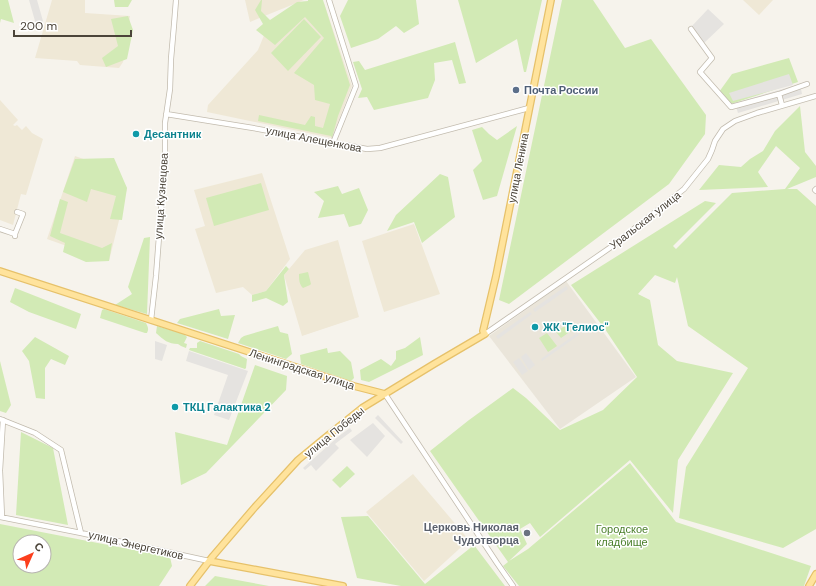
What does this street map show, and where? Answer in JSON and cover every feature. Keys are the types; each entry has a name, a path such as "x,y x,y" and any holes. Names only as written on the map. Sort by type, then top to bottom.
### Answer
{"main road":[{"name":"улица Ленина","path":"485,334 484,331 551,0"},
{"name":"Ленинградская улица","path":"0,271 354,386 385,394"},
{"name":"улица Победы","path":"190,586 209,561 255,507 298,460 362,408 485,334"},
{"name":"улица Энергетиков","path":"209,561 343,586"},
{"path":"809,586 816,574"}],"street":[{"name":"улица Кузнецова","path":"151,320 156,276 165,158 166,114 170,89 176,0"},
{"path":"329,0 356,86 333,143"},
{"path":"691,29 712,58 700,72 730,107 779,94 807,84"},
{"path":"779,94 782,105"},
{"name":"Уральская улица","path":"485,334 611,247 684,189 708,159 715,141 723,129 735,121 782,105 816,96"},
{"name":"улица Алещенкова","path":"166,114 253,128 367,150 380,148 529,108"},
{"path":"0,229 15,235 23,214 17,212"},
{"path":"385,394 513,586"},
{"path":"1,419 1,517 81,533"},
{"name":"улица Энергетиков","path":"1,419 35,433 61,450 81,533 209,561"}],"shaded area":[{"path":"29,0 37,0 43,21 37,28"},
{"path":"52,0 85,0 85,13 130,16 123,62 119,68 80,65 77,61 35,58"},
{"path":"245,0 304,0 250,22"},
{"path":"743,0 773,0 759,15"},
{"path":"324,3 352,86 332,138 207,112 208,105 258,50 265,33"},
{"path":"708,9 724,24 704,43 692,26"},
{"path":"789,74 793,85 733,101 729,93"},
{"path":"800,84 802,94 738,113 735,103"},
{"path":"0,100 18,120 13,125 17,125 22,130 26,126 32,133 43,139 26,195 21,194 13,225 0,220"},
{"path":"75,156 115,170 127,188 109,261 47,239"},
{"path":"262,173 290,259 266,291 252,295 243,287 216,293 195,229 205,226 194,190"},
{"path":"414,224 440,294 384,312 362,241"},
{"path":"338,240 359,317 302,336 284,275 305,250"},
{"path":"566,281 636,377 560,429 489,336"},
{"path":"566,286 568,289 535,312 533,309"},
{"path":"530,312 532,314 498,339 496,336"},
{"path":"577,333 579,335 542,361 541,359"},
{"path":"155,341 167,345 162,361 155,359"},
{"path":"189,351 248,371 229,420 214,415 228,375 186,361"},
{"path":"526,353 535,365 529,370 521,357"},
{"path":"519,358 528,371 522,375 513,362"},
{"path":"378,415 403,442 401,444 375,418"},
{"path":"373,423 385,436 367,457 350,440"},
{"path":"350,428 352,431 335,444 339,448 316,471 311,465 305,470 303,468 339,436"},
{"path":"413,474 469,540 424,581 366,512"}],"green space":[{"path":"0,0 8,0 14,23 1,19 0,23"},
{"path":"114,0 132,0 128,7 115,7"},
{"path":"261,0 261,11 270,20 297,2 323,0 350,85 338,116 332,138 331,136 258,121 259,115 305,125 311,116 315,117 315,126 323,128 330,104 315,100 314,85 294,73 324,38 305,17 275,45 256,30 263,24 255,10"},
{"path":"348,0 416,0 419,24 404,33 396,26 378,39 351,48 340,16"},
{"path":"458,0 542,0 526,72 524,72 517,39 476,63"},
{"path":"562,0 593,0 625,48 651,39 706,115 705,134 669,184 509,304 499,300"},
{"path":"128,16 133,30 127,59 106,67 102,58 118,46 111,19"},
{"path":"304,19 321,37 288,71 271,53"},
{"path":"455,42 466,83 459,84 452,60 434,63 435,80 428,98 374,110 367,97 358,98 362,89 353,62 359,61 365,70"},
{"path":"789,58 798,82 728,105 719,92 732,74"},
{"name":"Городское кладбище","path":"800,106 805,152 816,166 816,177 787,189 797,189 816,206 816,529 783,548 679,518 686,467 748,368 688,326 677,277 675,283 655,275 638,294 650,300 658,345 677,361 733,373 678,460 673,513 630,460 540,537 530,523 520,529 527,544 509,561 528,549 630,463 676,522 811,566 804,586 519,586 503,566 508,562 430,451 513,388 526,398 560,430 603,410 637,377 605,329 571,285 705,201 716,203 673,246 676,249 732,193 785,189 800,168 776,146 758,172 768,187 699,190 719,165 741,167 763,151 775,131"},
{"path":"517,126 497,196 483,200 473,170 482,161 472,130 482,127 497,140"},
{"path":"114,158 127,188 122,220 110,219 116,196 91,189 87,202 63,192 75,159"},
{"path":"440,174 448,177 455,217 422,243 414,222 387,231 396,215"},
{"path":"261,183 269,210 214,226 206,198"},
{"path":"338,186 342,194 359,188 368,210 361,224 349,227 344,214 318,218 324,201 314,192"},
{"path":"60,199 68,202 60,233 102,248 112,243 109,261 86,262 63,252 65,243 50,236"},
{"path":"150,237 147,314 115,305 132,294 128,287 144,238"},
{"path":"286,266 289,269 284,275 288,302 283,306 266,298 252,302 252,295 266,291"},
{"path":"308,272 311,284 303,288 299,280 299,274"},
{"path":"15,288 81,314 76,329 29,312 10,302"},
{"path":"104,309 146,323 148,328 147,333 100,318 102,310"},
{"path":"219,309 221,316 235,315 228,339 177,323 180,319"},
{"path":"566,325 571,331 561,338 556,332"},
{"path":"157,326 184,334 187,337 184,343 187,344 186,348 164,340 156,333"},
{"path":"278,326 280,332 288,334 292,354 286,359 238,343 244,336"},
{"path":"547,333 557,346 548,352 539,338"},
{"path":"35,337 69,356 65,365 51,359 45,368 45,399 36,398 29,361 22,351"},
{"path":"420,337 423,355 369,382 361,380 360,370 381,359 391,366 396,359 396,351 405,348"},
{"path":"200,341 239,354 247,359 246,368 245,369 189,350 190,348 197,348 197,343"},
{"path":"327,348 328,353 340,351 351,362 354,378 351,381 301,364 300,355"},
{"path":"0,361 11,405 6,413 0,411"},
{"path":"255,365 287,376 286,390 206,473 181,485 175,432 227,445"},
{"path":"21,432 53,448 68,525 16,515"},
{"path":"347,466 355,474 340,488 332,480"},
{"path":"368,516 425,584 474,545 505,586 401,586 357,578 341,517"},
{"path":"0,524 52,534 12,534 12,574 52,574 52,534 170,557 172,566 159,586 0,586"},
{"path":"215,576 269,586 205,586"}],"place":[{"name":"Почта России","path":"516,90"},
{"name":"Десантник","path":"136,134"},
{"name":"ЖК \"Гелиос\"","path":"535,327"},
{"name":"ТКЦ Галактика 2","path":"175,407"},
{"name":"Церковь Николая Чудотворца","path":"527,533"}]}
